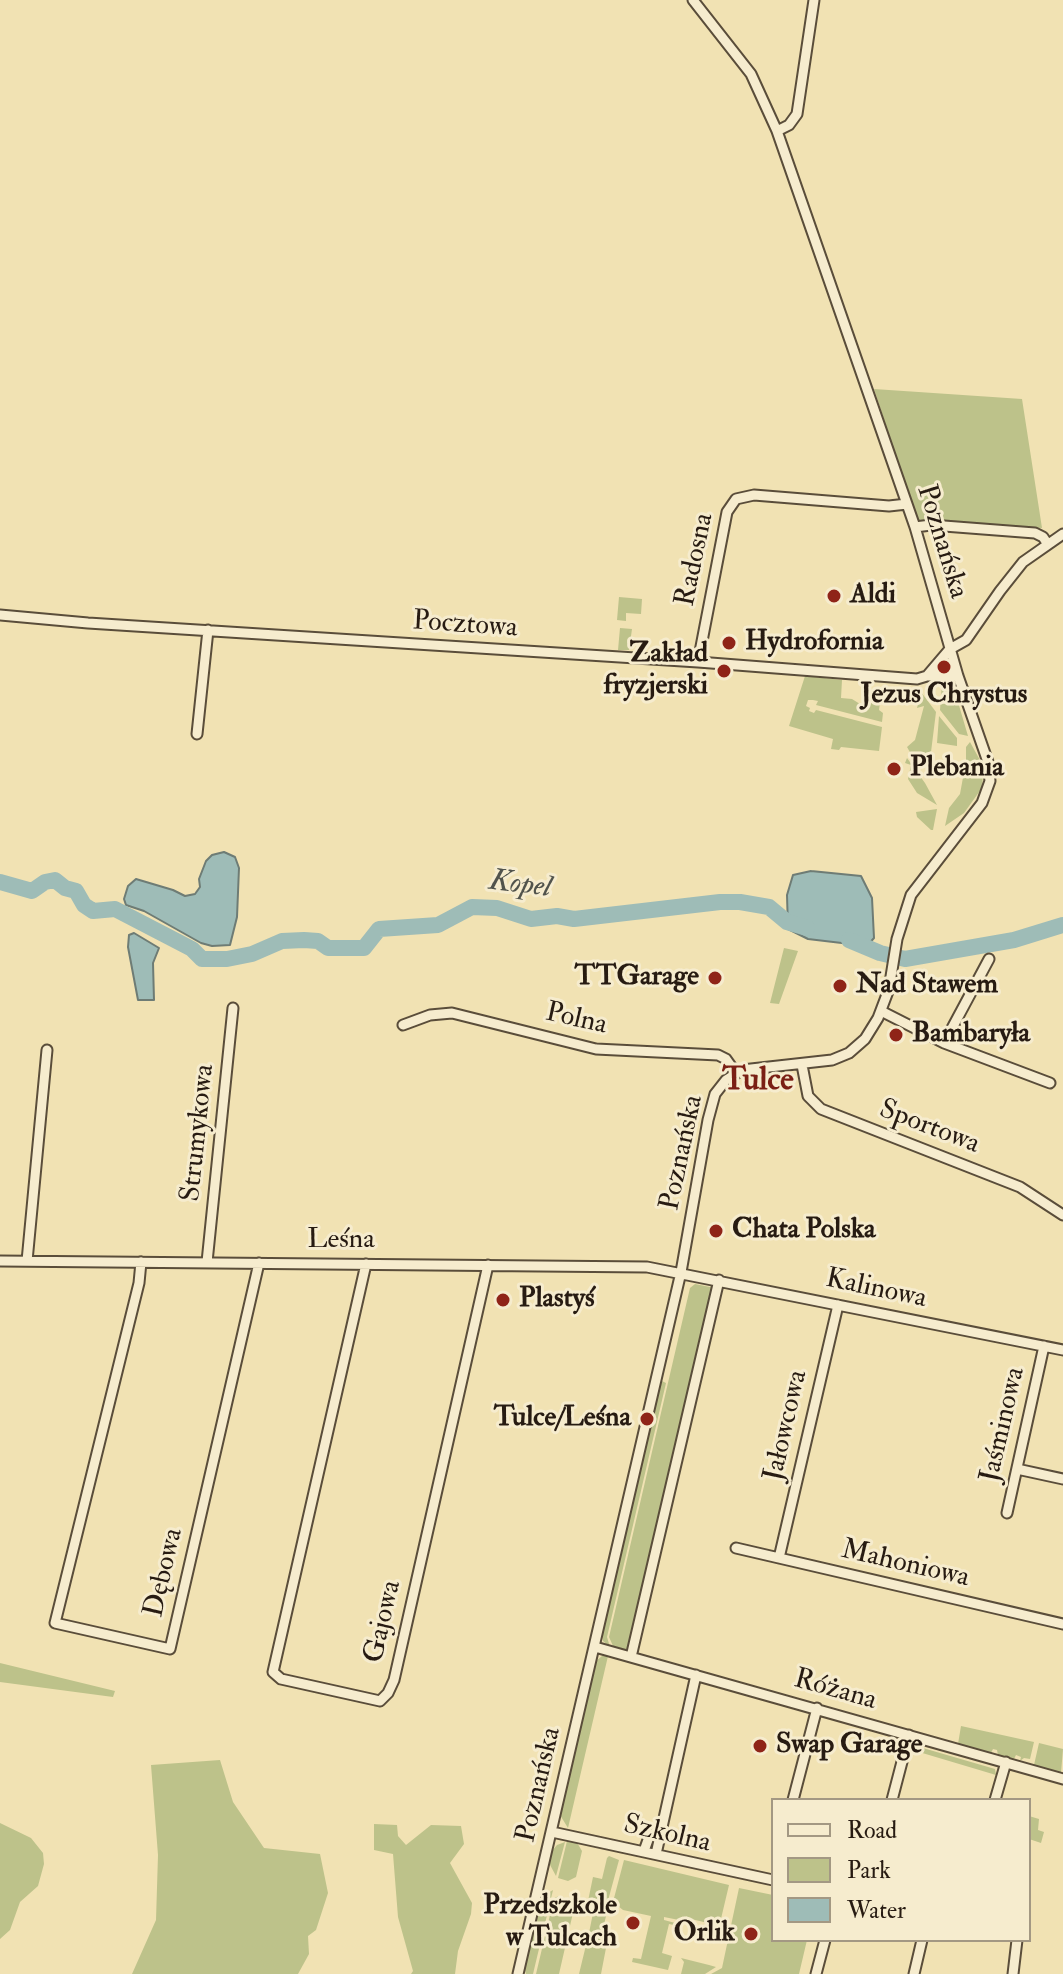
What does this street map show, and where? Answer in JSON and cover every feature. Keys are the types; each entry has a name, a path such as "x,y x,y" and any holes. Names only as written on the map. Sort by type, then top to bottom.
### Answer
{"street":[{"name":"Poznańska","path":"518,1974 681,1272 711,1106 722,1084 736,1073 755,1068 832,1060 849,1053 869,1034 889,989 911,895 982,803 989,787 990,768 958,676 915,527 777,131 751,74 693,0"},
{"path":"777,131 789,125 797,114 814,0"},
{"name":"Radosna","path":"698,662 725,522 730,505 736,499 754,495 889,506 907,504"},
{"path":"915,527 931,525 1035,533 1047,543"},
{"path":"927,676 950,649 966,640 1013,574 1047,543 1063,534"},
{"name":"Pocztowa","path":"0,615 698,662 905,680 958,676"},
{"path":"197,734 208,630"},
{"path":"944,1043 989,959"},
{"name":"Strumykowa","path":"207,1262 233,1008"},
{"path":"881,1011 944,1043 1050,1083"},
{"name":"Polna","path":"403,1025 430,1015 452,1013 596,1049 718,1055 726,1059 736,1073"},
{"path":"27,1261 47,1050"},
{"name":"Sportowa","path":"802,1065 808,1096 821,1109 1020,1187 1063,1215"},
{"name":"Leśna","path":"0,1261 647,1267 681,1272"},
{"name":"Dębowa","path":"141,1262 139,1283 55,1623 170,1649 259,1263"},
{"name":"Gajowa","path":"366,1264 273,1672 281,1679 380,1701 394,1680 488,1265"},
{"name":"Kalinowa","path":"681,1272 1063,1350"},
{"path":"631,1657 719,1280"},
{"name":"Jałowcowa","path":"779,1558 838,1305"},
{"name":"Jaśminowa","path":"1007,1513 1044,1346"},
{"path":"1017,1469 1063,1479"},
{"name":"Mahoniowa","path":"736,1548 1063,1624"},
{"name":"Różana","path":"595,1647 1063,1779"},
{"path":"656,1854 696,1675"},
{"path":"794,1798 817,1708"},
{"path":"893,1798 909,1735"},
{"path":"996,1798 1006,1762"},
{"path":"644,1851 649,1837 661,1828"},
{"name":"Szkolna","path":"552,1832 771,1879"},
{"path":"816,1974 824,1942"},
{"path":"914,1974 922,1942"},
{"path":"1013,1974 1017,1942"}],"green space":[{"path":"874,389 1022,399 1042,528 918,522"},
{"path":"619,597 642,599 641,614 626,613 626,621 617,620"},
{"path":"620,628 632,629 629,650 618,650"},
{"path":"805,676 842,680 841,698 860,704 880,702 882,722 816,705 818,701 808,700 806,706 814,713 816,710 882,727 879,751 841,747 839,750 831,749 833,739 789,726"},
{"path":"942,683 953,685 968,736 959,734 940,710"},
{"path":"921,692 936,712 931,752 926,755 911,754 907,747 915,740 924,706 917,708"},
{"path":"939,716 957,738 957,746 937,743"},
{"path":"970,742 981,762 982,788 964,813 945,826 949,808 960,794 966,747"},
{"path":"907,758 937,805 917,793 908,779 911,765 905,763"},
{"path":"937,809 931,830 917,817 916,812"},
{"path":"784,948 798,951 779,1004 770,1003"},
{"path":"695,1284 710,1287 715,1284 630,1651 613,1646 609,1637 690,1288"},
{"path":"660,1380 666,1383 607,1637 610,1647 603,1641 602,1632"},
{"path":"608,1656 568,1828 560,1815 596,1661"},
{"path":"0,1663 115,1691 113,1697 0,1682"},
{"path":"961,1726 1034,1742 1030,1759 1020,1761 1021,1757 1016,1755 1014,1759 998,1755 997,1750 993,1749 991,1753 958,1744"},
{"path":"1039,1743 1063,1749 1061,1773 1034,1765"},
{"path":"916,1746 995,1769 996,1775 919,1752 913,1749"},
{"path":"220,1760 233,1802 264,1848 320,1854 328,1893 316,1930 308,1936 309,1954 298,1974 132,1974 156,1920 158,1855 151,1765"},
{"path":"1031,1817 1039,1819 1038,1830 1044,1832 1041,1843 1031,1840"},
{"path":"0,1823 31,1838 43,1853 44,1864 38,1886 20,1902 10,1930 0,1939"},
{"path":"374,1824 397,1825 398,1836 406,1845 431,1825 461,1826 464,1844 450,1863 472,1903 458,1951 455,1974 411,1974 413,1971 398,1917 393,1854 374,1850"},
{"path":"567,1841 576,1841 582,1851 576,1877 568,1881 558,1878"},
{"path":"565,1842 556,1876 549,1863 552,1851"},
{"path":"609,1856 619,1860 606,1908 588,1901 593,1877 602,1879"},
{"path":"624,1860 729,1885 720,1923 716,1925 687,1918 684,1921 664,1917 664,1920 679,1924 669,1924 662,1953 672,1956 668,1970 632,1962 633,1958 641,1959 651,1916 623,1910 613,1902"},
{"name":"Orlik","path":"739,1888 771,1895 771,1942 807,1942 799,1974 711,1974 722,1968"},
{"path":"553,1890 533,1974 526,1974 524,1967 539,1905 545,1895"},
{"path":"559,1896 580,1903 575,1904 559,1974 536,1974 554,1898"},
{"path":"594,1908 607,1912 600,1941 588,1938"},
{"path":"587,1941 606,1948 601,1974 579,1974"},
{"path":"681,1958 716,1967 705,1974 681,1974 684,1962"}],"water":[{"path":"224,852 235,857 239,868 237,917 230,945 201,943 144,911 126,905 124,899 128,886 136,879 185,896 195,894 200,887 199,879 206,861 212,855"},
{"path":"811,871 861,876 872,898 874,938 867,946 808,939 788,929 787,895 793,875"},
{"path":"134,933 159,948 153,963 154,1000 138,1000 128,947 129,935"}],"waterway":[{"name":"Kopel","path":"0,882 32,891 45,882 55,880 65,888 76,891 84,905 93,911 115,909 192,949 202,959 227,959 252,954 282,941 318,941 328,948 364,948 379,929 438,925 472,907 497,908 531,919 557,916 574,919 740,902 769,907 787,922 807,928"},
{"name":"Kopel","path":"849,940 905,959 1014,940 1063,925"}],"place":[{"name":"Aldi","path":"834,596"},
{"name":"Hydrofornia","path":"729,643"},
{"name":"Jezus Chrystus","path":"944,667"},
{"name":"Zakład fryzjerski","path":"724,671"},
{"name":"Plebania","path":"894,769"},
{"name":"TTGarage","path":"715,978"},
{"name":"Nad Stawem","path":"840,986"},
{"name":"Bambaryła","path":"896,1035"},
{"name":"Chata Polska","path":"716,1231"},
{"name":"Plastyś","path":"503,1300"},
{"name":"Tulce/Leśna","path":"647,1419"},
{"name":"Swap Garage","path":"760,1746"},
{"name":"Przedszkole w Tulcach","path":"633,1923"},
{"name":"Orlik","path":"751,1934"}],"district":[{"name":"Tulce","path":"758,1082"}]}
